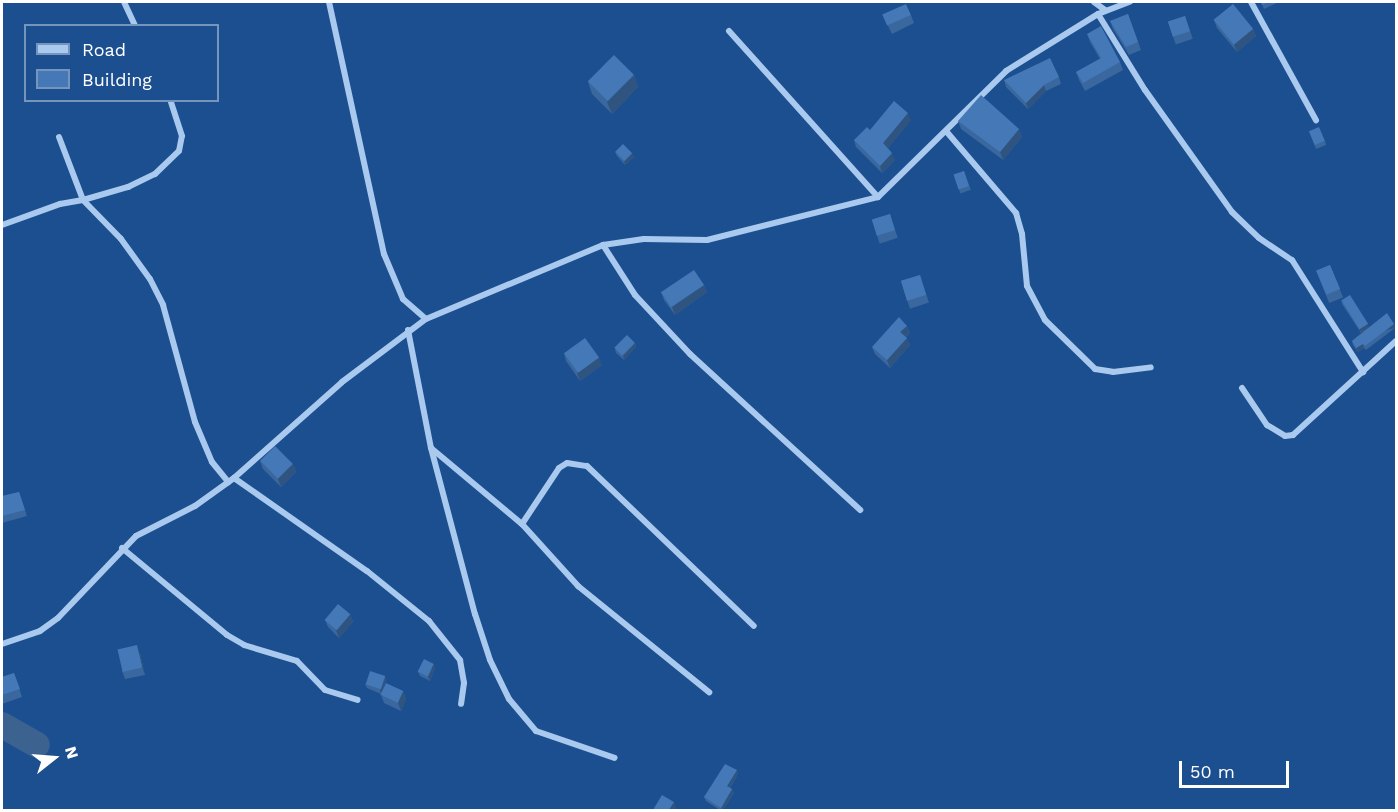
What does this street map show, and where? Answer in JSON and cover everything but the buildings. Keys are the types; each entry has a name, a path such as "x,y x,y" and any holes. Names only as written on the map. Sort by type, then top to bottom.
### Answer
{"street":[{"path":"124,2 134,24"},
{"path":"329,2 384,254 403,299 426,319"},
{"path":"1095,2 1105,10"},
{"path":"2,644 40,631 58,618 122,548 149,527 195,506 231,480 298,419 408,330 426,319 603,245 644,239 707,240 878,197 1006,71 1105,10 1130,2"},
{"path":"1251,2 1316,120"},
{"path":"1098,14 1145,90 1232,212 1258,238 1292,260 1363,372"},
{"path":"729,31 878,197"},
{"path":"2,224 60,204 83,200 155,174 174,158 182,144 182,136 171,102"},
{"path":"946,131 1016,213 1022,234 1027,286 1046,320 1095,369 1113,372 1151,367"},
{"path":"59,137 83,200 122,239 150,279 163,305 195,422 212,462 231,480 367,571 429,621 460,660 464,683 461,704"},
{"path":"603,245 635,295 690,354 860,510"},
{"path":"408,330 431,447 481,632 509,699 536,731 615,758"},
{"path":"1242,388 1267,425 1285,436 1293,435 1396,341"},
{"path":"431,447 522,524 578,586 709,692"},
{"path":"522,524 559,468 567,463 587,466 754,626"},
{"path":"122,548 227,635 244,645 297,662 325,690 357,700"}],"waterway":[{"path":"2,725 37,745"}]}
